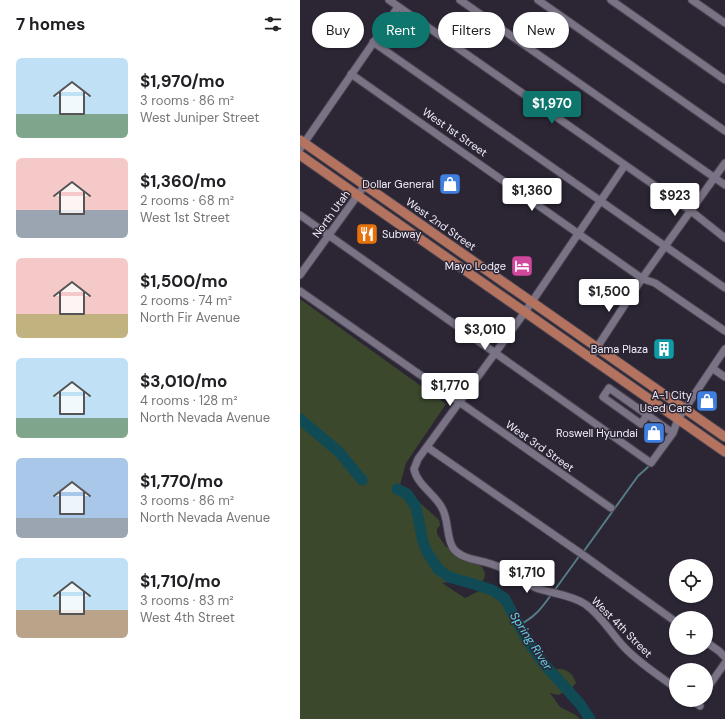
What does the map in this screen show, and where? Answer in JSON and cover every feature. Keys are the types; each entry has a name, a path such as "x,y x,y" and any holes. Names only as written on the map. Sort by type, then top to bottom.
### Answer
{"main road":[{"name":"West 2nd Street","path":"301,144 365,185 725,437"},
{"path":"300,155 725,452"}],"street":[{"path":"389,0 691,211 725,238"},
{"path":"460,0 725,185"},
{"path":"538,0 725,131"},
{"path":"611,0 725,80"},
{"path":"692,0 725,23"},
{"path":"394,12 398,7"},
{"path":"301,144 372,43"},
{"path":"382,48 725,288"},
{"name":"West 1st Street","path":"351,74 643,279 656,283 725,331"},
{"path":"590,358 643,279 725,163"},
{"path":"625,165 525,312 427,447 586,557 669,617"},
{"name":"North Utah","path":"300,275 365,185"},
{"path":"300,215 651,463 673,433 678,419 684,409 725,349"},
{"name":"West 3rd Street","path":"300,291 611,508"},
{"path":"712,368 725,377"},
{"path":"647,415 641,424 603,397 609,388 673,433"},
{"name":"West 4th Street","path":"427,447 416,463 414,473 434,496 442,508 447,520 450,542 453,549 458,554 500,567 539,589 566,595 583,603 598,616 612,634 631,654 669,683"},
{"path":"713,647 725,657"},
{"path":"713,680 725,663"}],"green space":[{"path":"300,299 446,404 406,463 400,485 403,496 418,501 439,520 440,525 437,529 437,534 446,547 457,551 482,567 485,573 484,579 481,582 468,580 442,583 465,598 487,589 492,589 506,596 514,609 514,625 516,629 544,669 548,672 561,669 570,673 574,677 576,683 571,689 558,695 550,693 560,707 576,715 580,719 300,719"}],"waterway":[{"name":"Spring River","path":"300,419 339,452 362,480"},
{"path":"584,551 638,476 648,467"},
{"name":"Spring River","path":"397,489 407,494 416,507 423,542 427,552 438,569 449,577 494,591 505,599 526,638 544,664 580,704 590,719"},
{"path":"554,591 580,555"},
{"path":"519,625 537,612 551,595"}],"place":[{"name":"Dollar General","path":"450,184"},
{"name":"Subway","path":"367,234"},
{"name":"Mayo Lodge","path":"522,266"},
{"name":"Bama Plaza","path":"664,349"},
{"name":"A-1 City Used Cars","path":"707,401"},
{"name":"Roswell Hyundai","path":"654,433"}]}
